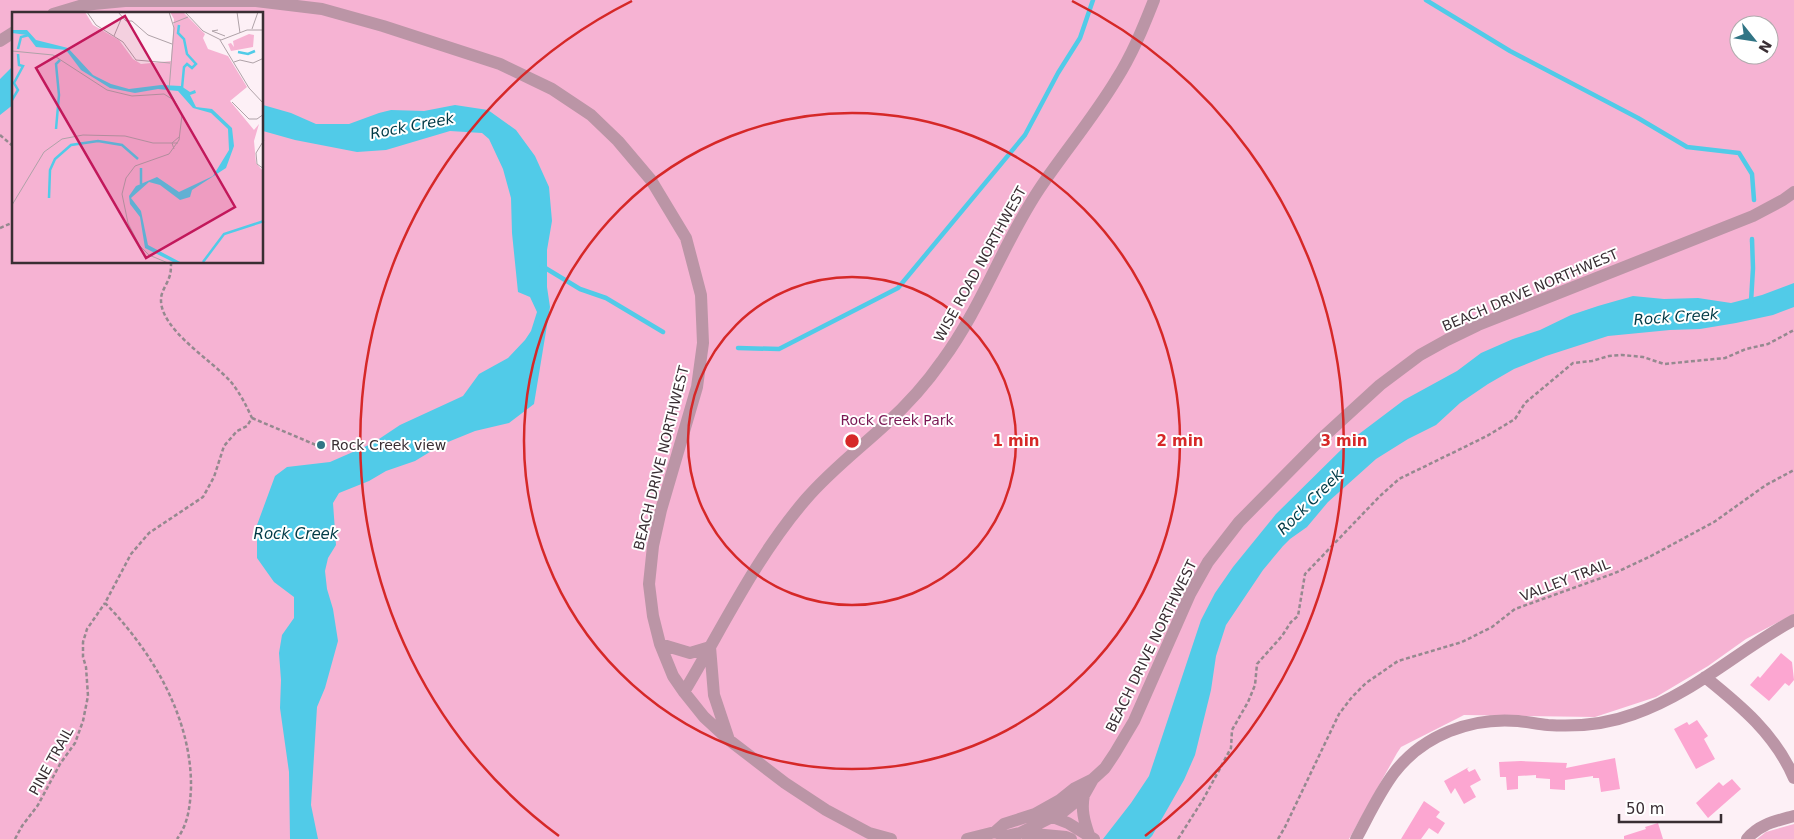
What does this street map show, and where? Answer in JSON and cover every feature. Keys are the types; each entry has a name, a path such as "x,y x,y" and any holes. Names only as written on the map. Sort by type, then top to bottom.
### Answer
{"street":[{"name":"WISE ROAD NORTHWEST","path":"684,692 760,560 790,518 825,478 885,425 913,397 953,346 1024,212 1116,81 1137,40 1154,0"},
{"name":"BEACH DRIVE NORTHWEST","path":"60,12 83,5 125,1 256,1 322,9 383,26 500,64 552,89 591,115 618,141 651,180 686,238 702,295 703,343 697,387 661,510 653,546 649,584 653,616 660,644 673,676 684,692 704,717 729,740 785,783 826,810 869,833 891,839"},
{"path":"0,41 12,33"},
{"name":"BEACH DRIVE NORTHWEST","path":"967,839 995,832 1004,824 1035,814 1093,779 1105,768 1134,721 1190,594 1208,562 1245,515 1321,439 1380,385 1420,355 1478,325 1752,216 1794,192"},
{"path":"1356,839 1395,773 1415,752 1439,736 1465,726 1492,721 1519,721 1568,726 1608,722 1634,714 1660,704 1794,620"},
{"path":"660,644 690,653 710,648 714,695 729,740"},
{"path":"1705,676 1754,718 1777,746 1794,778"},
{"name":"BEACH DRIVE NORTHWEST","path":"995,832 1006,836 1020,833 1054,817 1073,806 1084,796 1093,779"},
{"path":"1084,796 1082,804 1083,813 1091,837"},
{"path":"1060,800 1054,817 1056,824 1068,838"},
{"path":"1035,814 1054,817 1091,837"},
{"path":"1747,839 1755,830 1764,825 1794,816"},
{"path":"1020,833 1068,838"}],"path":[{"path":"0,135 12,146"},
{"path":"0,228 12,223"},
{"path":"171,264 170,275 161,298 164,314 181,338 218,368 231,382 244,399 252,418 316,445"},
{"path":"1178,839 1204,798 1231,748 1232,730 1248,702 1254,685 1257,664 1298,616 1305,574 1380,496 1399,480 1487,436 1514,419 1526,403 1573,363 1622,355 1642,357 1664,364 1726,358 1746,349 1768,344 1794,330"},
{"path":"177,839 182,833 188,818 190,797 191,767 184,732 150,658 116,614 105,603 131,554 149,533 203,497 214,477 224,446 237,431 247,426 252,418"},
{"name":"VALLEY TRAIL","path":"1278,839 1339,714 1366,683 1398,662 1462,642 1492,627 1515,609 1615,572 1651,556 1714,522 1766,485 1794,470"},
{"name":"PINE TRAIL","path":"16,839 22,826 38,805 60,764 75,743 83,721 88,696 83,642 87,629 105,603"}],"green space":[{"name":"Rock Creek Park","path":"0,0 1794,0 1794,614 1746,639 1708,666 1656,697 1595,717 1464,715 1401,747 1349,839 0,839"},
{"path":"1794,824 1794,839 1757,839 1766,832"}],"water":[{"path":"12,67 12,106 0,115 0,79"},
{"name":"Rock Creek","path":"264,105 291,113 316,124 349,124 391,110 424,111 455,105 488,110 516,130 535,156 549,187 552,221 547,250 547,287 550,307 534,404 509,423 475,431 443,444 415,461 386,471 369,481 339,493 333,503 336,545 328,558 325,571 338,641 325,688 317,707 311,805 318,839 290,839 289,772 280,708 281,680 279,653 282,635 294,618 294,597 274,582 257,558 257,525 275,476 287,467 330,462 373,443 400,425 463,396 479,374 508,358 525,340 531,331 537,312 530,297 518,292 512,233 511,198 503,169 489,139 482,133 450,131 386,150 357,152 295,140 264,131"},
{"name":"Rock Creek","path":"1794,283 1794,307 1773,315 1700,329 1608,336 1546,356 1514,369 1460,403 1436,425 1408,439 1376,459 1328,502 1307,527 1283,546 1263,570 1226,625 1216,656 1211,690 1195,755 1184,780 1152,836 1149,839 1103,839 1149,776 1201,620 1215,593 1233,567 1276,514 1351,440 1404,400 1457,371 1481,353 1540,330 1571,315 1633,296 1664,299 1698,298 1731,303 1762,295"}],"building":[{"path":"1781,653 1792,662 1794,680 1789,686 1785,683 1769,701 1750,685 1758,676 1760,678"},
{"path":"1697,720 1708,736 1704,739 1715,759 1696,769 1674,729 1687,722 1689,725"},
{"path":"1615,758 1620,789 1601,792 1599,778 1593,778 1593,776 1565,780 1565,790 1550,789 1550,779 1536,778 1536,775 1518,776 1518,789 1507,790 1506,777 1500,777 1499,762 1567,763 1566,768"},
{"path":"1469,767 1467,769 1469,772 1475,769 1481,780 1470,786 1476,797 1464,804 1455,788 1451,794 1444,781"},
{"path":"1732,779 1741,789 1708,818 1696,803 1719,782 1723,786"},
{"path":"1424,801 1440,812 1436,817 1445,823 1438,834 1429,828 1421,839 1401,839"},
{"path":"1658,823 1663,839 1624,839 1624,836"}],"waterway":[{"path":"738,348 779,349 898,288 1025,135 1058,73 1080,38 1093,0"},
{"path":"1426,0 1510,51 1638,118 1687,147 1739,153 1752,174 1754,200"},
{"path":"1751,302 1752,239 1752,242"},
{"path":"542,266 580,289 606,298 663,332"}],"place":[{"name":"Rock Creek view","path":"321,445"}]}
